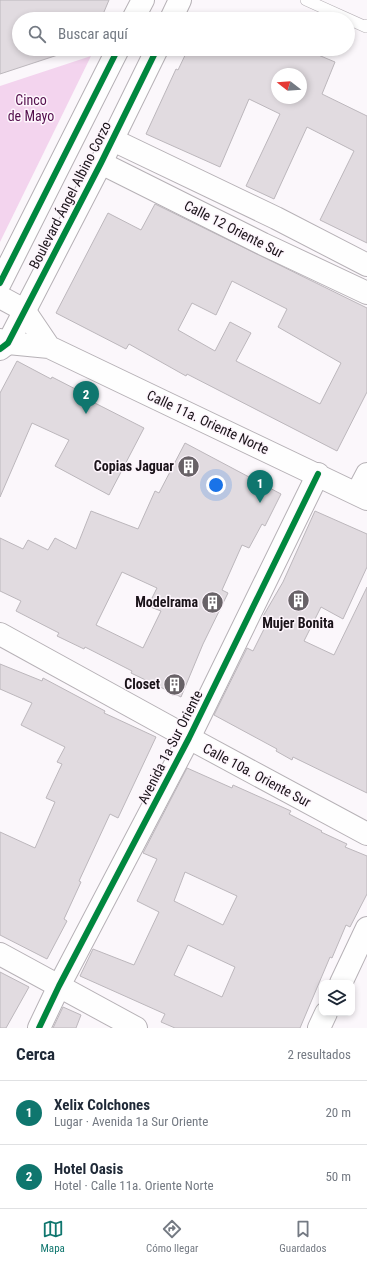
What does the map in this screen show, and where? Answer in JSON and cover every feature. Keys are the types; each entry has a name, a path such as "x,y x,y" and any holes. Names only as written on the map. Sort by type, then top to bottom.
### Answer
{"street":[{"path":"137,12 143,0"},
{"path":"174,12 180,0"},
{"name":"Boulevard Ángel Albino Corzo","path":"0,283 114,56"},
{"name":"Boulevard Ángel Albino Corzo","path":"3,344 24,310 101,164 154,56"},
{"name":"Calle 12 Oriente Sur","path":"113,140 276,218 367,265"},
{"name":"Calle 12 Oriente Sur","path":"101,164 263,244 367,293"},
{"path":"200,212 211,188"},
{"path":"263,244 276,218"},
{"path":"0,297 24,310 49,347"},
{"path":"3,344 49,347"},
{"name":"Calle 11a. Oriente Norte","path":"49,347 362,496"},
{"name":"Avenida 1a Sur Oriente","path":"39,1028 59,986 189,738 318,474"},
{"path":"362,496 367,474"},
{"name":"Calle 10a. Oriente Sur","path":"0,634 367,834"},
{"path":"342,980 367,928"},
{"path":"0,954 136,1028"},
{"path":"319,1028 325,1016"}],"lane":[{"path":"306,0 333,12"},
{"path":"355,22 366,27 367,25"}],"green space":[{"name":"Cinco de Mayo","path":"91,56 0,242 0,86"}],"building":[{"path":"0,0 109,0 104,12 12,12 12,56 55,56 0,74"},
{"path":"185,56 321,56 335,62 322,94 367,116 367,243 320,220 354,151 307,127 274,199 246,186 280,114 249,99 220,167 146,134 176,69 178,70"},
{"path":"155,204 367,308 367,392 337,451 187,374 186,376 129,344 126,349 56,313 108,213 141,230","holes":["232,281 287,309 278,327 341,363 320,404 236,361 251,333 230,322 215,351 178,330 192,303 216,315"]},
{"path":"17,361 51,379 52,377 87,395 85,398 144,428 109,495 55,466 69,440 32,423 0,497 0,393"},
{"path":"185,443 281,494 265,526 262,524 249,548 242,545 222,590 228,593 203,644 181,697 131,673 132,671 85,647 84,649 57,636 59,633 16,611 21,601 0,591 0,538 23,549 28,540 48,550 55,538 76,549 91,511 138,529 155,491 159,493","holes":["122,572 157,588 148,606 161,611 143,648 96,625"]},
{"path":"315,511 367,534 367,567 343,619 321,607 304,641 334,655 367,587 367,793 293,757 292,760 276,751 277,749 214,715 247,648 253,651 268,621 262,618 283,582"},
{"path":"0,664 42,681 43,678 105,711 104,713 156,737 118,818 110,814 79,881 81,882 64,919 67,921 47,959 0,935 0,832 35,848 55,802 46,798 62,764 57,762 65,747 21,725 32,703 0,689"},
{"path":"187,768 232,788 233,785 291,811 289,814 322,831 321,832 347,844 345,847 367,856 367,894 350,927 346,925 332,958 330,957 300,1028 175,1028 161,1022 165,1014 80,976 93,949 134,965 159,912 137,901 157,859 143,853","holes":["185,872 237,896 223,925 174,901","188,945 235,967 222,997 174,975"]},
{"path":"0,972 29,987 6,1028 0,1028"},
{"path":"63,1007 81,1015 76,1028 53,1028"}],"cycle path":[{"path":"0,283 114,56"},
{"path":"0,349 8,343 101,163 154,56"},
{"path":"39,1028 59,986 189,738 318,474"}],"place":[{"name":"Hotel Oasis","path":"86,414"},
{"name":"Copias Jaguar","path":"189,466"},
{"name":"Xelix Colchones","path":"260,503"},
{"name":"Mujer Bonita","path":"298,601"},
{"name":"Modelrama","path":"213,602"},
{"name":"Closet","path":"175,684"}]}
